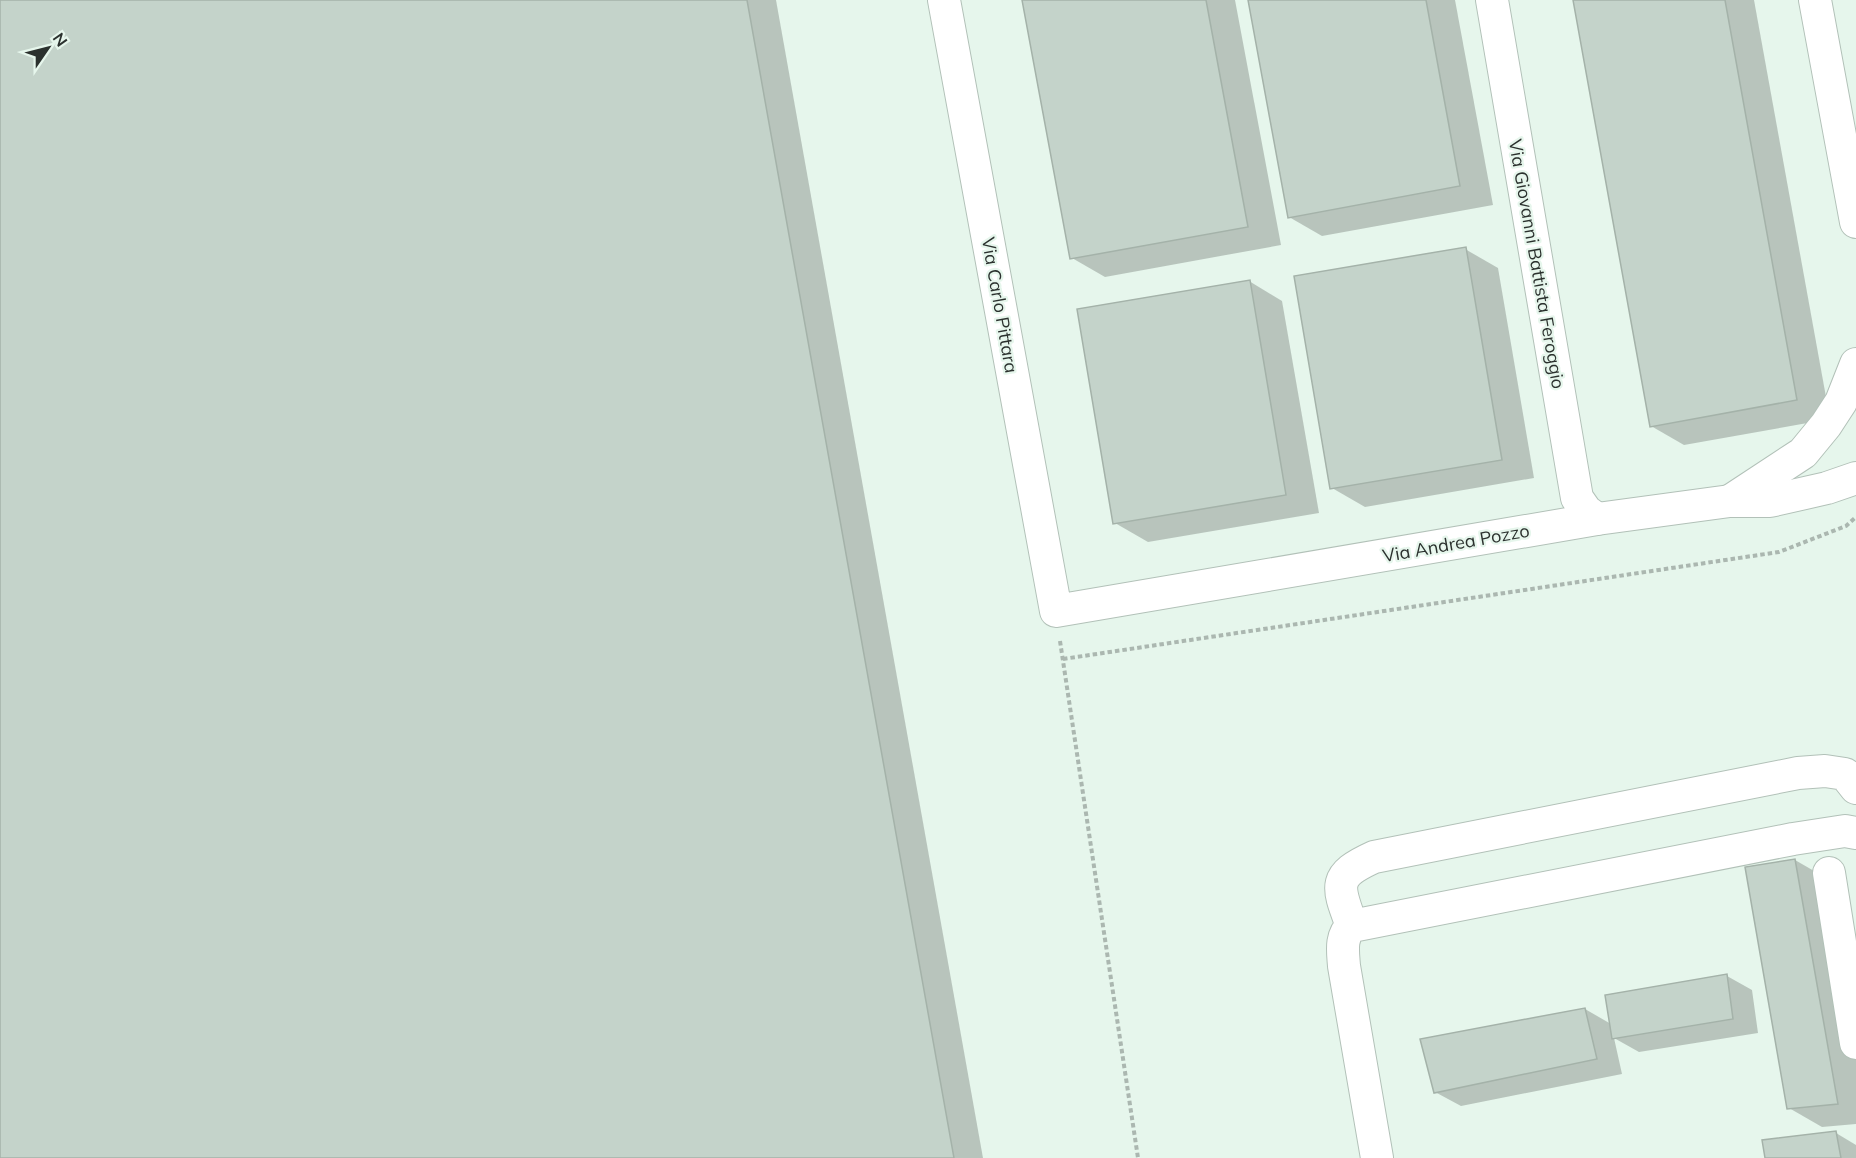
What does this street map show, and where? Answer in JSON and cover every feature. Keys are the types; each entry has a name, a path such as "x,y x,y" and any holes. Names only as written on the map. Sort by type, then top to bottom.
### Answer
{"street":[{"name":"Via Carlo Pittara","path":"944,0 1056,611"},
{"name":"Via Giovanni Battista Feroggio","path":"1492,0 1577,498 1586,511 1597,519"},
{"path":"1815,0 1856,222"},
{"path":"1730,501 1803,453 1841,402 1856,364"},
{"name":"Via Andrea Pozzo","path":"1056,611 1597,519 1730,501 1770,501 1827,488 1856,478"},
{"path":"1352,926 1341,889 1344,875 1357,865 1374,857 1798,773 1825,771 1845,774 1856,788"},
{"path":"1377,1158 1344,966 1342,945 1347,930 1352,926 1793,839 1845,831 1856,833"},
{"path":"1829,873 1856,1043"}],"path":[{"path":"1063,659 1779,552 1846,526 1856,517"},
{"path":"1056,611 1138,1158"}],"building":[{"path":"0,0 747,0 954,1158 0,1158"},
{"path":"1022,0 1206,0 1248,227 1070,259"},
{"path":"1248,0 1426,0 1460,186 1288,218"},
{"path":"1573,0 1725,0 1797,400 1650,427"},
{"path":"1466,247 1502,460 1330,489 1294,276"},
{"path":"1250,280 1286,495 1113,524 1077,309"},
{"path":"1795,859 1838,1104 1787,1109 1745,867"},
{"path":"1727,974 1733,1019 1612,1039 1605,995"},
{"path":"1585,1008 1597,1059 1434,1093 1420,1039"},
{"path":"1836,1131 1841,1158 1765,1158 1762,1140"}]}
